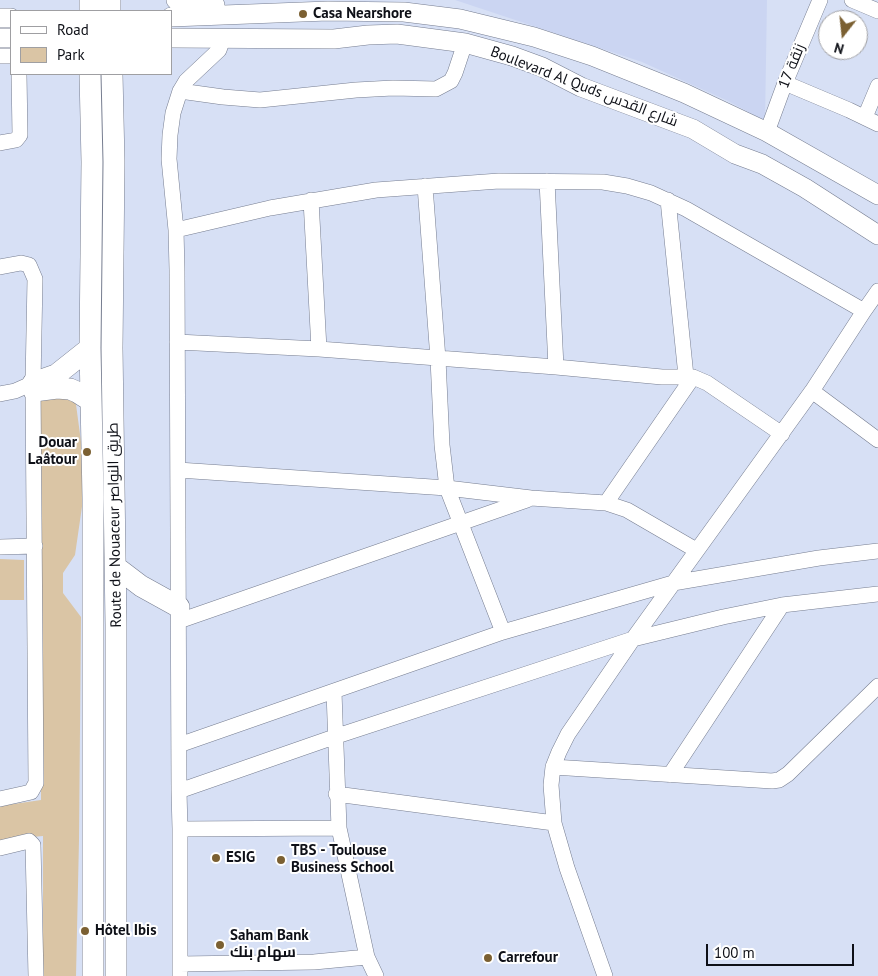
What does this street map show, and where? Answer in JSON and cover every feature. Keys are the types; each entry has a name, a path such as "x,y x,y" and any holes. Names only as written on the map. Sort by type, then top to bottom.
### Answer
{"highway":[{"name":"Route de Nouaceur طريق النواصر","path":"90,75 92,162 90,348 93,498 93,976"},
{"name":"Route de Nouaceur طريق النواصر","path":"112,75 114,162 112,340 116,567 116,976"},
{"path":"27,388 56,375 90,348"},
{"path":"27,388 70,390 91,401"},
{"path":"116,567 183,615"},
{"path":"116,604 138,599 183,615"}],"main road":[{"path":"176,0 193,4 232,6 250,14"},
{"name":"Boulevard Al Quds شارع القدس","path":"172,17 328,11 404,12 460,19 534,37 592,56 684,93 768,132 878,195"},
{"name":"Boulevard Al Quds شارع القدس","path":"172,38 334,39 397,34 464,43 512,56 535,64 574,84 693,129 735,154 762,164 805,188 878,235"}],"street":[{"name":"زنقة 17","path":"768,132 785,83 820,0"},
{"path":"852,0 878,11"},
{"path":"223,39 219,50 186,81 180,91 173,113 170,134 169,159 176,230 178,470 183,615 179,745 180,970 367,957"},
{"path":"180,91 260,100 375,89 436,89 451,81 456,73 464,43"},
{"path":"0,143 16,140 20,135 19,75"},
{"path":"785,83 872,120 878,86"},
{"path":"176,230 311,200 376,190 499,181 603,182 652,192 695,214 864,311"},
{"path":"547,181 556,367"},
{"path":"425,186 438,359 442,445 447,488 503,632"},
{"path":"311,200 319,349"},
{"path":"606,503 690,377 668,200"},
{"path":"0,267 21,263 28,265 35,279 27,388 35,546 36,783 33,790 28,794 0,799"},
{"path":"605,976 567,868 554,823 551,785 559,752 568,734 633,639 782,434 878,291"},
{"path":"177,342 319,349 662,377 690,377 707,383 782,434"},
{"path":"0,394 27,388"},
{"path":"812,391 878,440"},
{"path":"178,470 447,488 531,498 606,503 627,510 696,550"},
{"path":"183,615 531,498"},
{"path":"0,547 35,546"},
{"path":"179,745 503,632 673,583 878,550"},
{"path":"179,791 334,737 633,639 782,605 877,595"},
{"path":"670,775 782,605"},
{"path":"554,767 779,780 788,774 878,686"},
{"path":"334,692 336,794 339,828 367,957 376,976"},
{"path":"336,794 554,823"},
{"path":"180,829 339,828"},
{"path":"0,848 29,841 33,844 36,976"}],"shaded area":[{"name":"Casa Nearshore","path":"455,0 767,0 765,121 728,101 642,62"}],"green space":[{"path":"40,397 75,397 86,479 75,555 63,573 63,593 81,617 76,976 43,976 43,836 0,840 0,806 41,800"},
{"path":"0,559 24,560 24,600 0,600"}],"place":[{"name":"Casa Nearshore","path":"303,14"},
{"name":"Douar Laâtour","path":"87,452"},
{"name":"ESIG","path":"216,858"},
{"name":"TBS - Toulouse Business School","path":"281,860"},
{"name":"Hôtel Ibis","path":"85,931"},
{"name":"Saham Bank سهام بنك","path":"220,945"},
{"name":"Carrefour","path":"488,958"}]}
